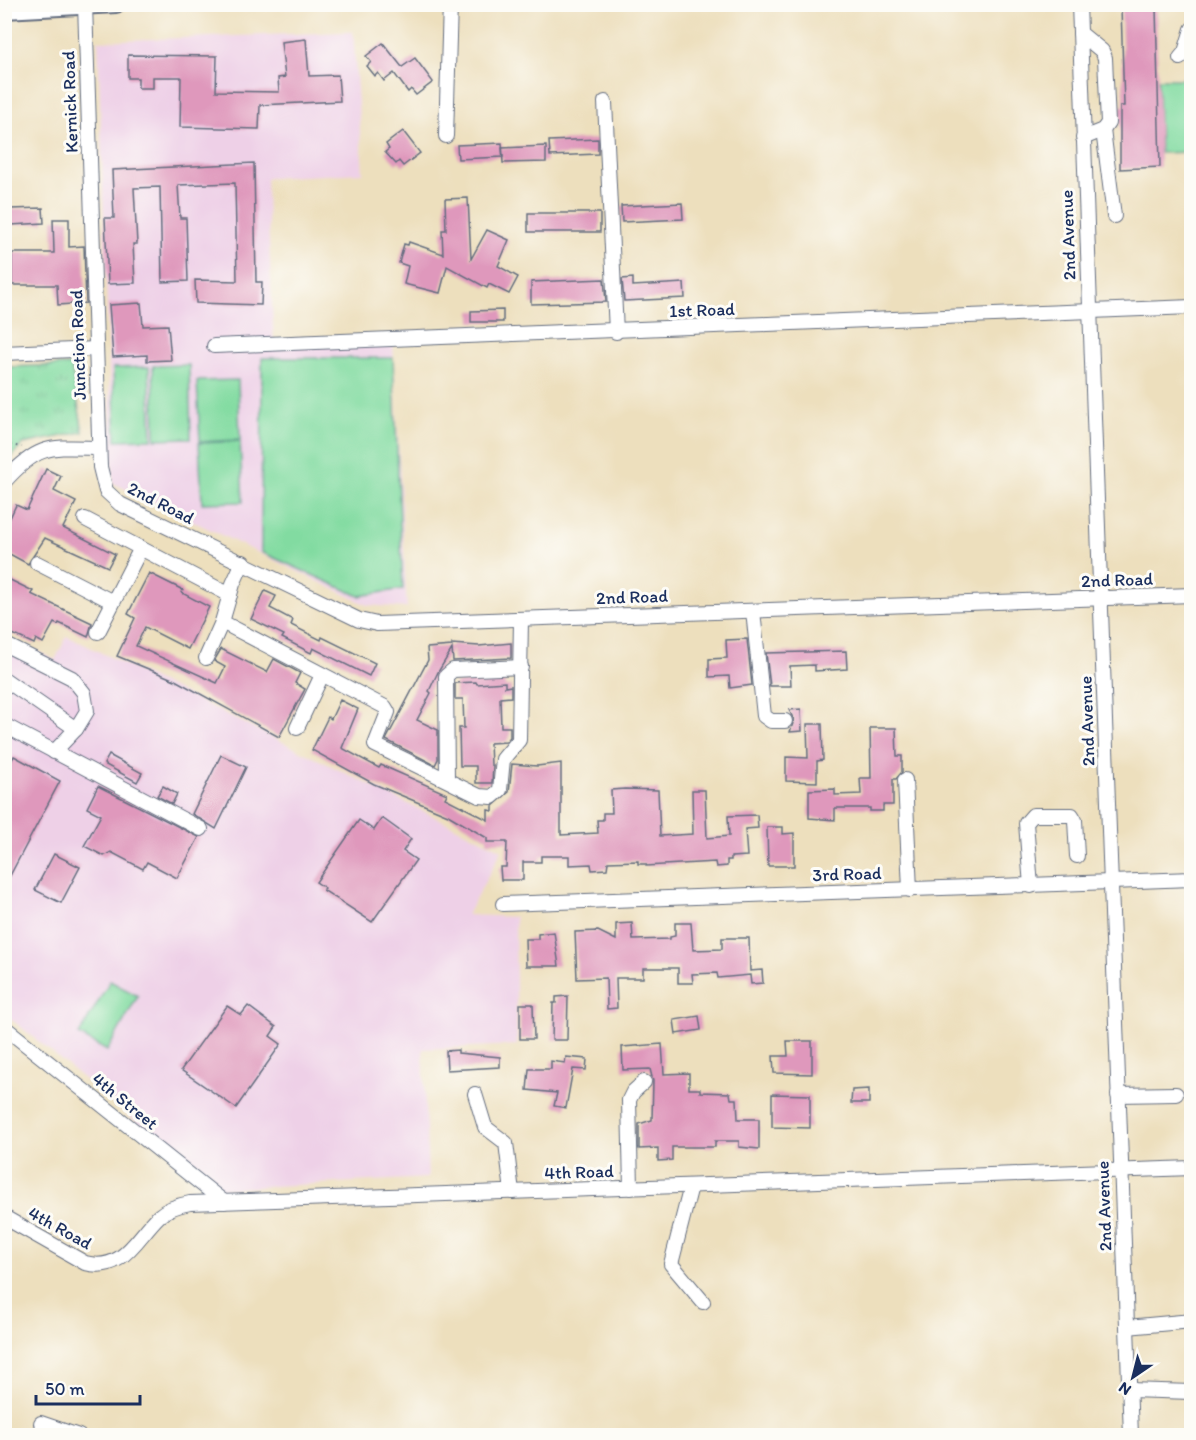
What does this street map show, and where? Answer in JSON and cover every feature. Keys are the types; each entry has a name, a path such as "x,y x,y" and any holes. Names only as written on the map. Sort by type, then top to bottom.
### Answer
{"main road":[{"path":"4,10 116,4"}],"street":[{"path":"446,136 450,4"},
{"name":"2nd Avenue","path":"1079,4 1131,1436"},
{"name":"Kernick Road","path":"85,5 91,198"},
{"path":"1180,58 1185,52 1191,29"},
{"path":"1080,33 1102,51 1105,58 1108,123 1103,130 1083,138"},
{"path":"605,102 616,332"},
{"path":"1103,130 1114,216"},
{"name":"Junction Road","path":"91,198 100,468 106,490"},
{"name":"1st Road","path":"214,345 616,332 1191,308"},
{"path":"4,353 96,349"},
{"path":"4,482 24,460 39,450 57,447 99,447"},
{"name":"2nd Road","path":"106,490 114,500 135,511 371,624 1191,595"},
{"path":"85,519 230,595"},
{"path":"98,632 141,548"},
{"path":"206,658 222,622 243,562"},
{"path":"37,563 113,602"},
{"path":"753,612 764,716 771,721 785,721"},
{"path":"222,622 387,708 375,741 377,746 480,796 492,797 501,790 503,759 519,740 521,619"},
{"path":"4,644 72,678 84,693 87,711 76,729 54,752"},
{"path":"447,779 446,676 453,670 521,667"},
{"path":"297,728 322,675"},
{"path":"4,679 76,729"},
{"path":"4,725 201,829"},
{"path":"905,780 910,890"},
{"path":"1031,886 1026,823 1033,815 1072,815 1075,820 1077,856"},
{"name":"3rd Road","path":"503,904 1191,879"},
{"name":"4th Street","path":"4,1027 224,1202"},
{"path":"631,1188 629,1100 633,1092 644,1082"},
{"path":"475,1094 485,1127 507,1143 512,1192"},
{"path":"1118,1095 1176,1094"},
{"name":"4th Road","path":"4,1217 85,1263 97,1266 110,1264 125,1256 160,1215 190,1203 1191,1168"},
{"path":"691,1186 671,1264 703,1302"},
{"path":"1127,1327 1191,1322"},
{"path":"1129,1390 1191,1392"},
{"path":"41,1423 80,1436"}],"shaded area":[{"path":"353,32 363,173 266,178 274,346 393,345 407,608 367,605 113,483 98,41"},
{"path":"4,636 55,660 67,636 502,850 467,915 515,917 517,1045 423,1049 428,1178 218,1189 5,1014"}],"green space":[{"path":"1158,79 1191,79 1191,152 1160,153"},
{"path":"262,358 393,358 403,589 359,596 261,552"},
{"path":"71,365 83,432 23,444 5,464 5,367"},
{"path":"189,365 191,438 155,439 153,366"},
{"path":"149,367 152,439 116,440 113,368"},
{"path":"238,380 240,440 200,442 197,381"},
{"path":"240,441 243,502 202,503 199,443"},
{"path":"110,981 138,996 107,1051 79,1035"}],"building":[{"path":"1121,7 1156,8 1160,167 1120,169 1120,106 1124,106"},
{"path":"306,39 309,76 338,75 340,101 260,105 259,129 180,127 181,77 153,77 153,88 138,88 138,78 128,78 128,55 217,56 216,91 279,92 278,78 285,77 281,42"},
{"path":"383,43 402,67 415,58 433,82 416,95 411,89 408,92 394,73 384,81 378,73 375,76 367,66 371,62 366,56"},
{"path":"403,131 420,153 403,166 399,161 396,164 385,152 389,149 386,144"},
{"path":"598,139 598,154 550,156 549,141"},
{"path":"502,143 503,157 458,159 457,145"},
{"path":"546,146 546,162 503,163 502,148"},
{"path":"254,163 256,282 262,282 261,305 196,303 195,280 237,281 235,183 178,185 180,218 186,218 188,281 162,282 160,187 134,188 137,244 133,244 135,283 108,284 105,218 114,218 112,170"},
{"path":"468,198 471,259 487,230 509,240 498,266 518,277 509,294 489,284 487,288 447,266 440,293 404,284 408,266 399,263 404,244 408,245 409,242 443,254 442,230 446,230 445,199"},
{"path":"682,203 683,219 622,222 621,206"},
{"path":"43,208 44,223 11,225 10,209"},
{"path":"528,213 600,213 600,232 528,232"},
{"path":"53,219 69,219 69,247 84,246 86,303 58,305 57,285 12,285 12,253 54,253"},
{"path":"633,278 633,286 684,283 685,298 624,301 622,279"},
{"path":"604,279 606,302 531,304 531,282"},
{"path":"141,303 143,326 168,325 171,360 147,361 147,355 113,357 109,305"},
{"path":"503,310 503,322 471,322 471,311"},
{"path":"46,469 61,476 54,491 76,502 63,528 115,554 108,567 45,538 28,564 4,551 4,531 16,505 27,510"},
{"path":"149,573 183,590 182,593 209,607 188,649 145,627 136,646 217,683 225,667 214,661 221,649 267,672 274,659 300,673 295,683 305,689 279,737 175,680 117,656 135,618 128,614"},
{"path":"4,577 33,591 31,594 92,623 88,637 59,623 58,625 54,623 43,643 36,639 34,644 4,630"},
{"path":"265,591 276,596 270,608 293,620 291,625 321,640 322,637 375,663 369,676 313,648 311,653 282,638 284,635 251,619"},
{"path":"747,639 752,685 730,688 729,676 709,677 709,659 727,658 726,640"},
{"path":"511,643 511,658 453,661 452,649 438,672 429,691 431,693 417,720 438,730 438,759 435,765 386,740 428,660 427,648 452,646 452,644 479,646"},
{"path":"846,651 847,669 815,671 815,665 790,666 791,686 770,686 766,653"},
{"path":"476,682 477,684 505,682 505,687 511,686 511,697 500,698 501,727 510,727 510,737 506,742 490,743 491,765 493,765 492,783 476,783 476,766 460,766 459,728 464,728 463,699 455,699 455,683"},
{"path":"340,700 358,709 342,748 379,768 381,765 447,794 445,798 488,820 488,810 493,811 493,806 509,792 512,764 537,766 561,763 561,835 598,833 597,820 603,820 603,813 612,813 611,790 625,789 658,790 660,836 693,834 692,790 705,790 707,838 729,836 728,816 757,815 758,828 745,829 747,856 731,857 731,860 727,860 727,866 716,867 715,862 646,866 646,864 638,864 638,861 608,862 607,869 592,870 591,864 569,865 569,856 541,856 541,862 523,862 523,880 501,880 500,867 506,867 507,842 487,842 487,838 448,815 374,784 312,750 328,717 331,719"},
{"path":"801,709 802,731 790,732 794,720 789,710"},
{"path":"807,724 822,724 823,760 817,761 817,782 786,781 786,757 808,758"},
{"path":"870,728 896,728 897,756 902,756 902,772 896,779 893,779 893,805 883,805 883,811 870,811 870,808 835,808 835,820 809,818 809,790 835,789 835,795 861,794 860,778 871,778"},
{"path":"109,755 142,773 137,782 104,764"},
{"path":"221,755 246,767 216,829 192,814"},
{"path":"14,756 60,781 4,887 4,773"},
{"path":"98,786 199,837 177,878 147,862 143,869 111,852 104,856 84,846 101,815 87,808"},
{"path":"163,786 177,794 172,804 157,796"},
{"path":"382,818 411,839 403,851 416,860 372,922 323,890 325,888 316,882 359,820 374,830"},
{"path":"767,827 783,827 783,834 794,833 794,866 768,866"},
{"path":"54,854 80,867 61,903 35,890"},
{"path":"632,923 633,940 670,939 675,936 675,923 691,923 693,950 722,949 722,938 749,938 750,971 762,970 763,983 751,984 750,975 718,978 717,973 692,974 693,983 678,983 678,968 643,968 643,978 616,978 617,1008 607,1009 606,978 577,979 575,932 598,931 616,940 616,924"},
{"path":"554,932 559,966 526,966 525,939 538,939 538,934"},
{"path":"568,996 567,1040 552,1040 553,1003 556,1003 556,997"},
{"path":"520,1004 533,1004 534,1039 520,1039"},
{"path":"227,1006 241,1015 248,1006 276,1027 270,1036 281,1044 236,1108 181,1070"},
{"path":"699,1016 701,1030 676,1034 674,1020"},
{"path":"787,1041 812,1041 812,1074 774,1073 773,1056 788,1056"},
{"path":"662,1044 664,1074 689,1073 689,1089 700,1089 700,1092 730,1093 731,1099 737,1099 738,1119 759,1119 759,1149 739,1147 739,1141 715,1141 715,1147 672,1147 672,1160 658,1161 658,1148 639,1149 639,1124 652,1120 653,1081 650,1069 623,1070 622,1047"},
{"path":"458,1050 458,1053 500,1057 500,1067 447,1070 446,1051"},
{"path":"566,1057 587,1059 586,1070 573,1069 566,1108 554,1106 557,1093 527,1090 529,1069 551,1069 551,1061 565,1063"},
{"path":"869,1089 869,1103 851,1103 852,1090"},
{"path":"772,1094 810,1095 810,1128 772,1127"}]}
